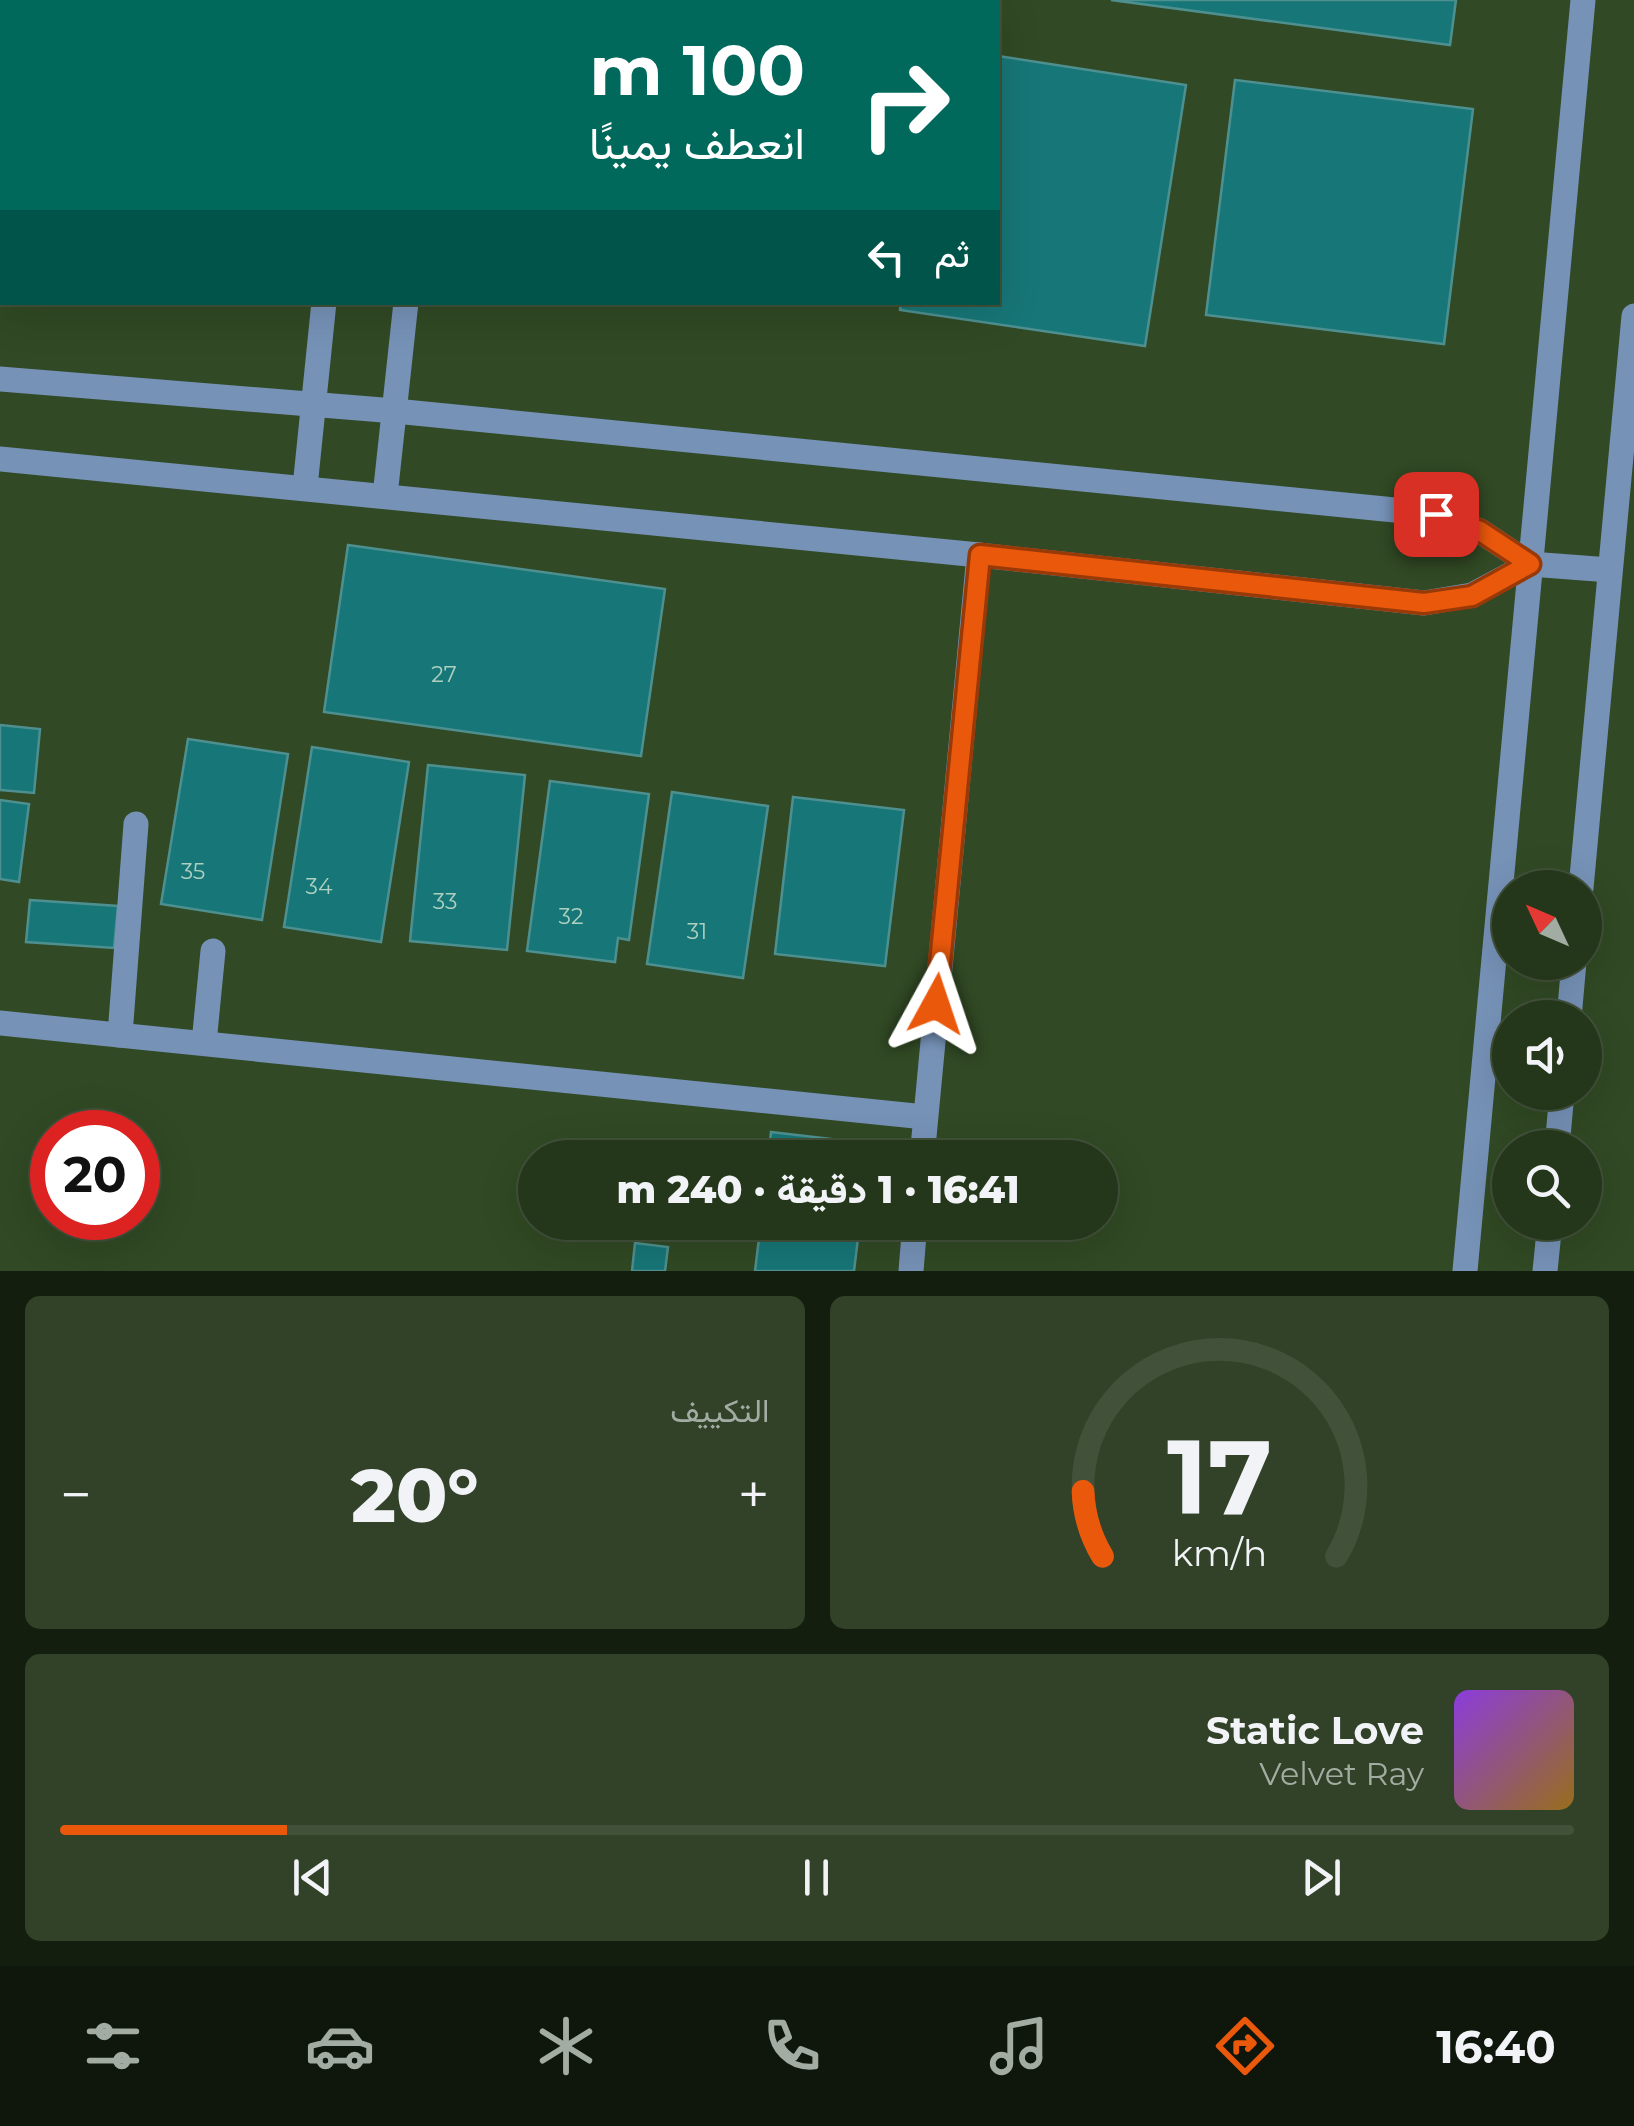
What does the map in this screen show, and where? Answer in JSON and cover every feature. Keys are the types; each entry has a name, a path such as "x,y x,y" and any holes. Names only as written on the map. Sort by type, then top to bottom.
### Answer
{"lane":[{"path":"1465,1271 1583,0"},
{"path":"305,487 324,305"},
{"path":"384,496 406,305"},
{"path":"1582,870 1634,316"},
{"path":"0,379 395,411 1436,514 1480,531 1530,564 1610,570"},
{"path":"0,459 980,555 1424,603 1472,596 1530,564"},
{"path":"924,1140 980,555"},
{"path":"120,1035 136,824"},
{"path":"204,1044 213,950"},
{"path":"0,1023 926,1116"},
{"path":"911,1271 914,1240"},
{"path":"1546,1271 1549,1240"}],"building":[{"path":"1111,0 1456,0 1450,45"},
{"path":"1000,56 1186,85 1145,346 900,310 901,305 1000,305"},
{"path":"1235,80 1473,109 1444,344 1206,315"},
{"path":"348,545 665,589 641,756 324,712"},
{"path":"0,725 40,729 34,793 0,790"},
{"path":"188,739 288,754 262,920 161,904"},
{"path":"312,747 409,762 381,942 284,927"},
{"path":"428,765 525,775 507,950 410,941"},
{"path":"550,781 649,794 629,940 618,938 615,962 527,951"},
{"path":"672,792 768,806 743,978 647,964"},
{"path":"793,797 904,810 885,966 775,954"},
{"path":"0,800 29,804 19,882 0,879"},
{"path":"30,900 118,906 114,948 26,942"},
{"path":"771,1132 832,1139 832,1140 770,1140"},
{"path":"759,1240 858,1240 854,1271 755,1271"},
{"path":"635,1243 668,1247 665,1271 632,1271"}],"route":[{"path":"936,1004 980,555 1424,603 1472,596 1530,564 1480,531 1436,514"}]}
